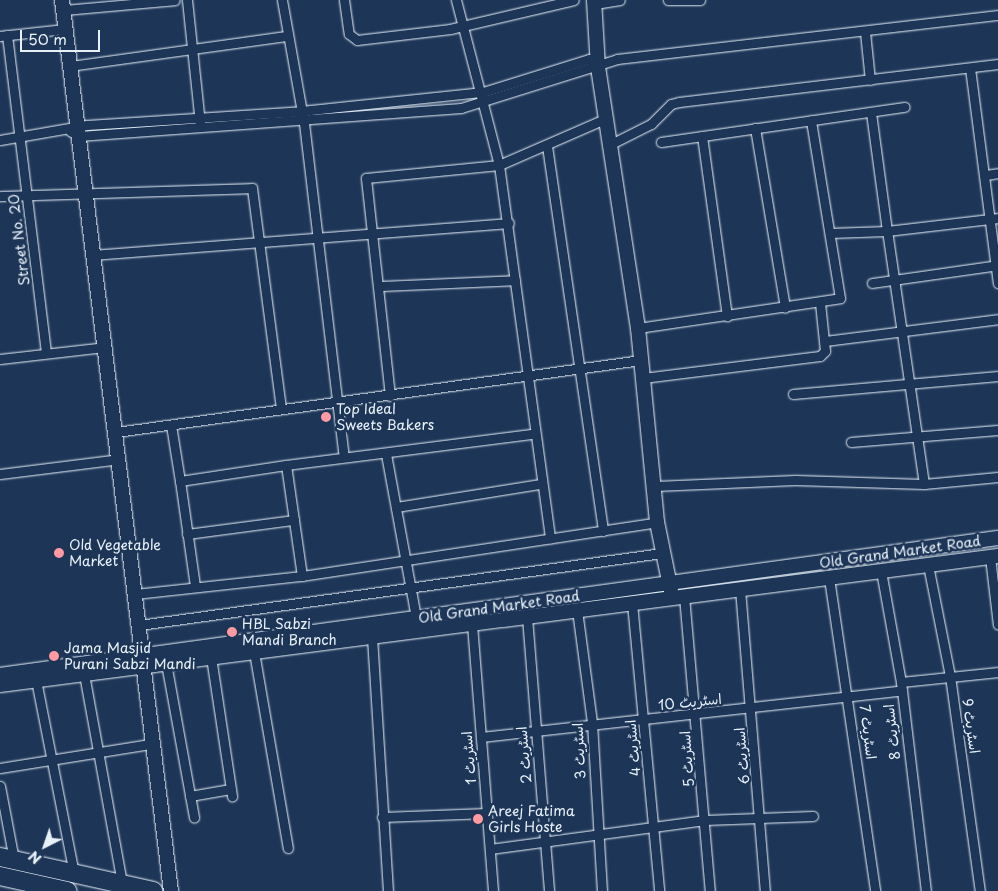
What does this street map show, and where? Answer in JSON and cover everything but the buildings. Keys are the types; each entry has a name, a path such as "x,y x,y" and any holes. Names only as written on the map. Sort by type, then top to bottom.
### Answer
{"highway":[{"path":"7,859 153,891"},
{"path":"0,876 26,886 67,891"}],"street":[{"path":"171,891 150,744 139,625 120,459 76,131 62,5 175,0"},
{"path":"187,0 201,129"},
{"path":"282,0 304,122 344,457"},
{"path":"344,0 350,34 357,40 460,27 574,0"},
{"path":"456,0 460,27 483,92 500,165 533,434 550,539"},
{"path":"620,0 594,2 600,64 638,328 655,486 657,522 662,554 670,583 678,597"},
{"path":"668,0 700,0"},
{"path":"76,131 201,129 304,122 486,103 600,64 998,15"},
{"path":"4,35 65,28"},
{"path":"865,32 870,80"},
{"name":"Street No. 20","path":"4,35 23,137 27,193 46,352"},
{"path":"70,66 287,36"},
{"path":"0,140 200,117 301,111 483,92 589,59 600,64"},
{"path":"611,144 650,124 670,104 679,102 998,64"},
{"path":"970,68 994,219 998,283"},
{"path":"661,142 904,107"},
{"path":"871,113 924,484"},
{"path":"390,396 380,286 372,232 368,177 500,165 547,146 607,118"},
{"path":"638,328 820,303 842,295 811,120"},
{"path":"755,128 785,308"},
{"path":"702,136 727,316"},
{"path":"547,146 578,371 603,531"},
{"path":"986,175 998,173"},
{"path":"0,196 84,190 252,188 281,408"},
{"path":"830,233 887,230 994,219"},
{"path":"93,256 260,245 372,232 508,223"},
{"path":"872,283 997,265"},
{"path":"380,286 515,280"},
{"path":"643,378 820,356 825,340 820,303"},
{"path":"825,340 998,319"},
{"path":"0,359 46,352 106,347"},
{"path":"116,432 281,408 390,396 578,371 641,360"},
{"path":"793,394 998,376"},
{"path":"171,425 195,586"},
{"path":"851,442 998,430"},
{"path":"180,481 344,457 386,454 533,434"},
{"path":"386,454 418,624"},
{"path":"0,474 120,459"},
{"path":"286,465 302,576"},
{"path":"655,486 795,480 924,484 998,477"},
{"path":"396,507 540,484"},
{"path":"187,534 294,520"},
{"path":"135,594 195,586 302,576 657,522"},
{"name":"Old Grand Market Road","path":"0,675 142,661 418,624 670,583 998,538"},
{"path":"139,625 662,554"},
{"path":"994,556 998,625"},
{"name":"Old Grand Market Road","path":"0,685 84,674 142,661 166,663 372,637 418,624 472,624 994,556"},
{"name":"اسٹریٹ 9","path":"928,565 950,676 980,891"},
{"name":"اسٹریٹ 8","path":"881,571 901,687 926,891"},
{"name":"اسٹریٹ 7","path":"829,578 849,696 875,891"},
{"name":"اسٹریٹ 6","path":"740,589 752,710 765,891"},
{"name":"اسٹریٹ 5","path":"678,597 697,714 710,891"},
{"name":"اسٹریٹ 4","path":"632,603 645,721 659,891"},
{"name":"اسٹریٹ 3","path":"577,610 592,723 597,835 602,891"},
{"name":"اسٹریٹ 2","path":"527,617 549,891"},
{"name":"اسٹریٹ 1","path":"472,624 493,891"},
{"path":"372,637 388,891"},
{"path":"254,652 288,848"},
{"path":"190,796 231,792 211,658"},
{"path":"166,663 194,817"},
{"name":"اسٹریٹ 10","path":"481,737 592,723 645,721 697,714 752,710 849,696 950,676 998,672"},
{"path":"84,674 122,883"},
{"path":"36,680 74,873"},
{"path":"0,768 150,744"},
{"path":"0,786 7,859"},
{"path":"382,817 487,813"},
{"path":"490,849 705,820 761,820 813,816"}],"place":[{"name":"Top Ideal Sweets Bakers","path":"326,417"},
{"name":"Old Vegetable Market","path":"59,553"},
{"name":"HBL Sabzi Mandi Branch","path":"232,632"},
{"name":"Jama Masjid Purani Sabzi Mandi","path":"54,656"},
{"name":"Areej Fatima Girls Hoste","path":"478,819"}]}
